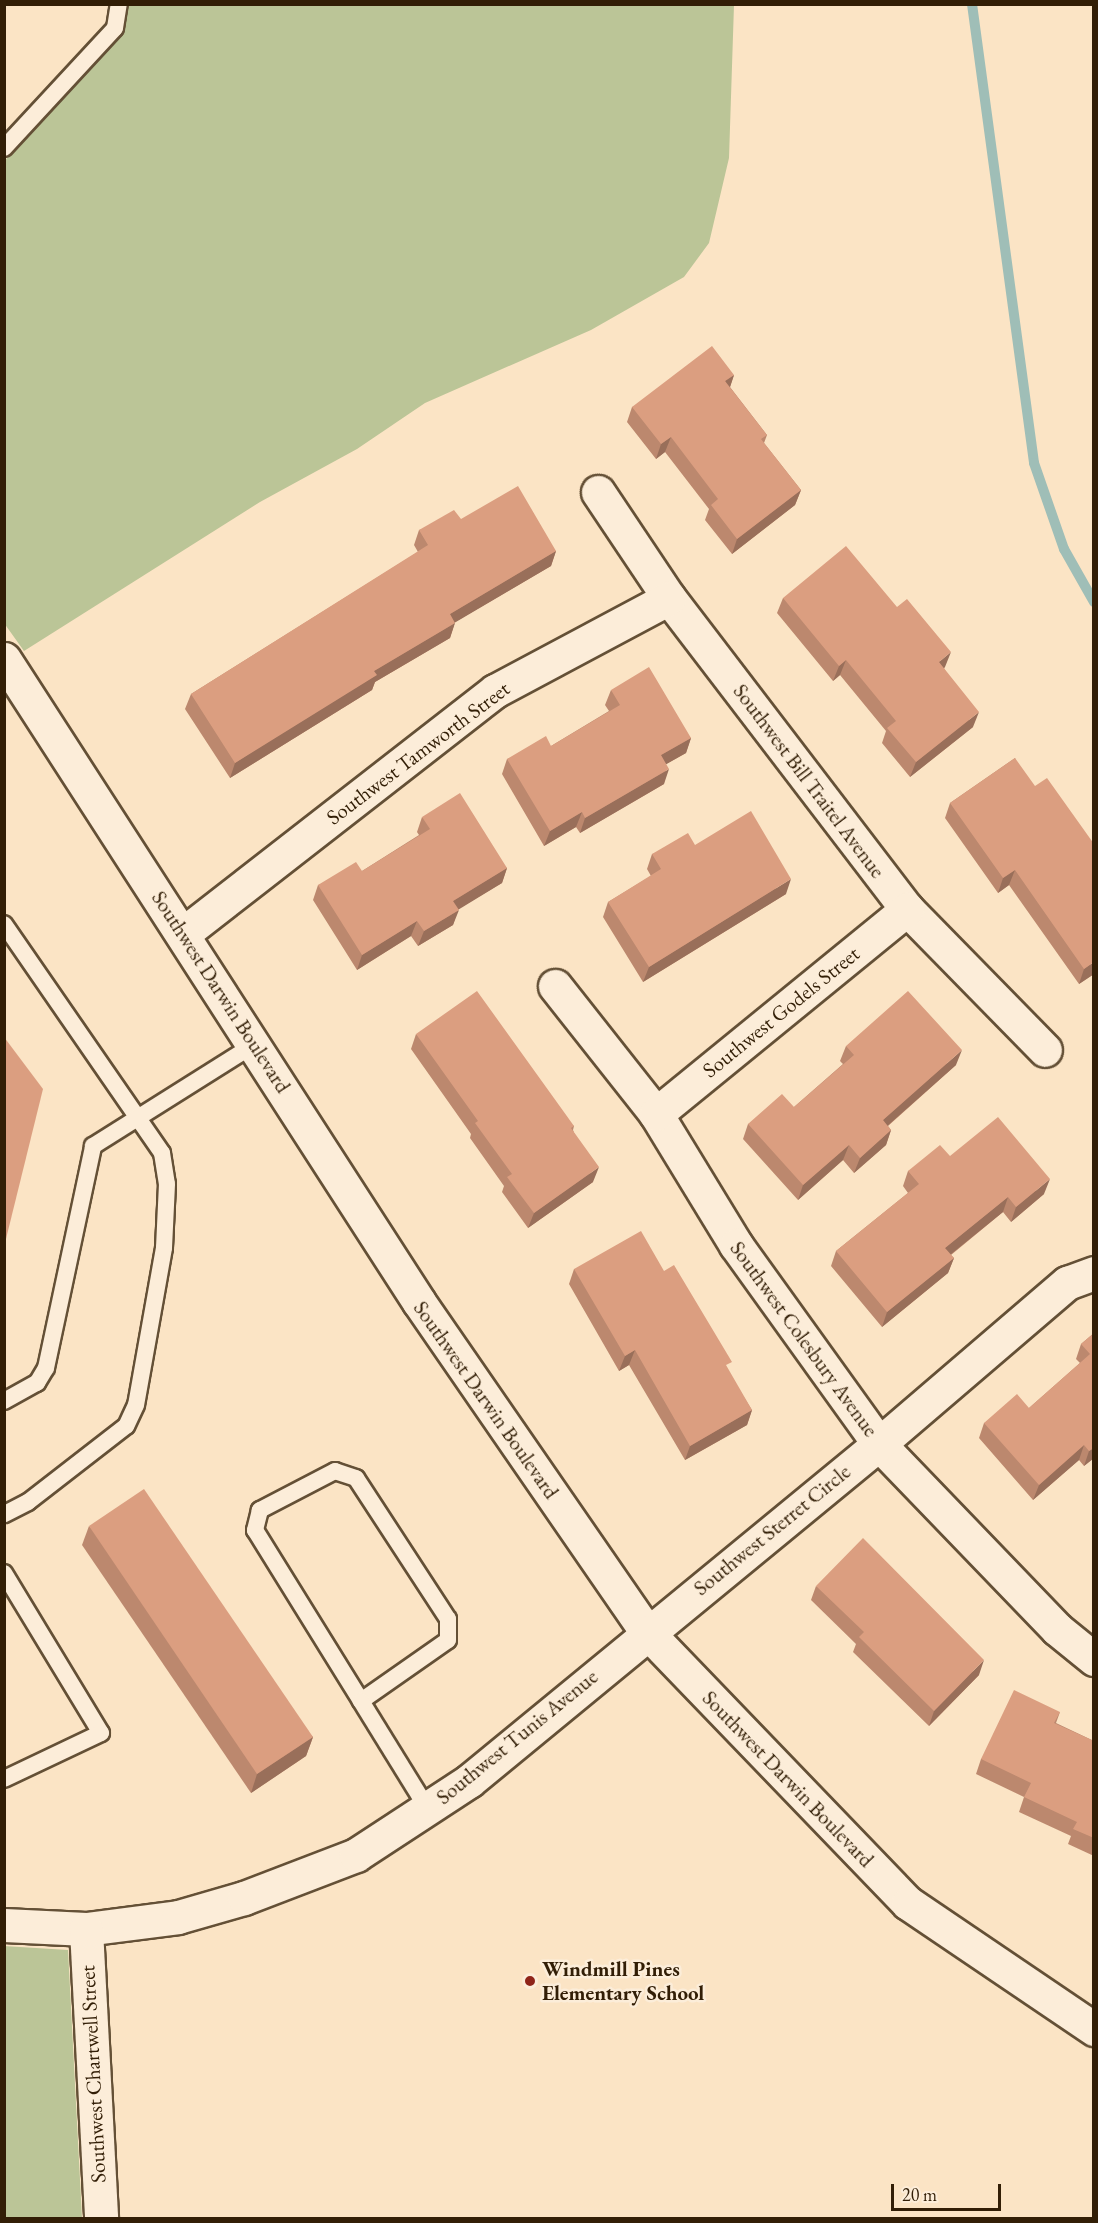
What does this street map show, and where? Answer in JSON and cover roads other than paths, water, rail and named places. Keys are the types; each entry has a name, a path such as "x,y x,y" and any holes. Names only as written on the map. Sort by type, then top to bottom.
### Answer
{"street":[{"name":"Southwest Bill Traitel Avenue","path":"598,492 669,598 907,909 1045,1050"},
{"name":"Southwest Tamworth Street","path":"184,933 495,691 669,598"},
{"name":"Southwest Darwin Boulevard","path":"4,659 184,933 419,1302 647,1632 908,1903 1094,2029"},
{"name":"Southwest Godels Street","path":"656,1114 907,909"},
{"name":"Southwest Colesbury Avenue","path":"555,986 656,1114 736,1245 879,1444 1057,1629 1094,1659"},
{"name":"Southwest Sterret Circle","path":"647,1632 879,1444 1067,1282 1094,1273"},
{"name":"Southwest Tunis Avenue","path":"4,1924 86,1929 178,1917 244,1898 356,1855 468,1781 647,1632"},
{"name":"Southwest Chartwell Street","path":"86,1929 101,2218"}],"lane":[{"path":"4,148 115,28 119,4"},
{"path":"4,924 162,1153 167,1184 164,1248 136,1405 118,1432 28,1502 4,1514"},
{"path":"4,1401 37,1383 46,1368 93,1146 137,1115 255,1044"},
{"path":"361,1701 448,1640 448,1619 356,1478 335,1471 260,1510 255,1530 361,1701 428,1808"},
{"path":"4,1573 101,1733 4,1779"}],"waterway":[{"path":"972,4 1034,463 1064,549 1094,602"}],"place":[{"name":"Windmill Pines Elementary School","path":"530,1981"}]}
